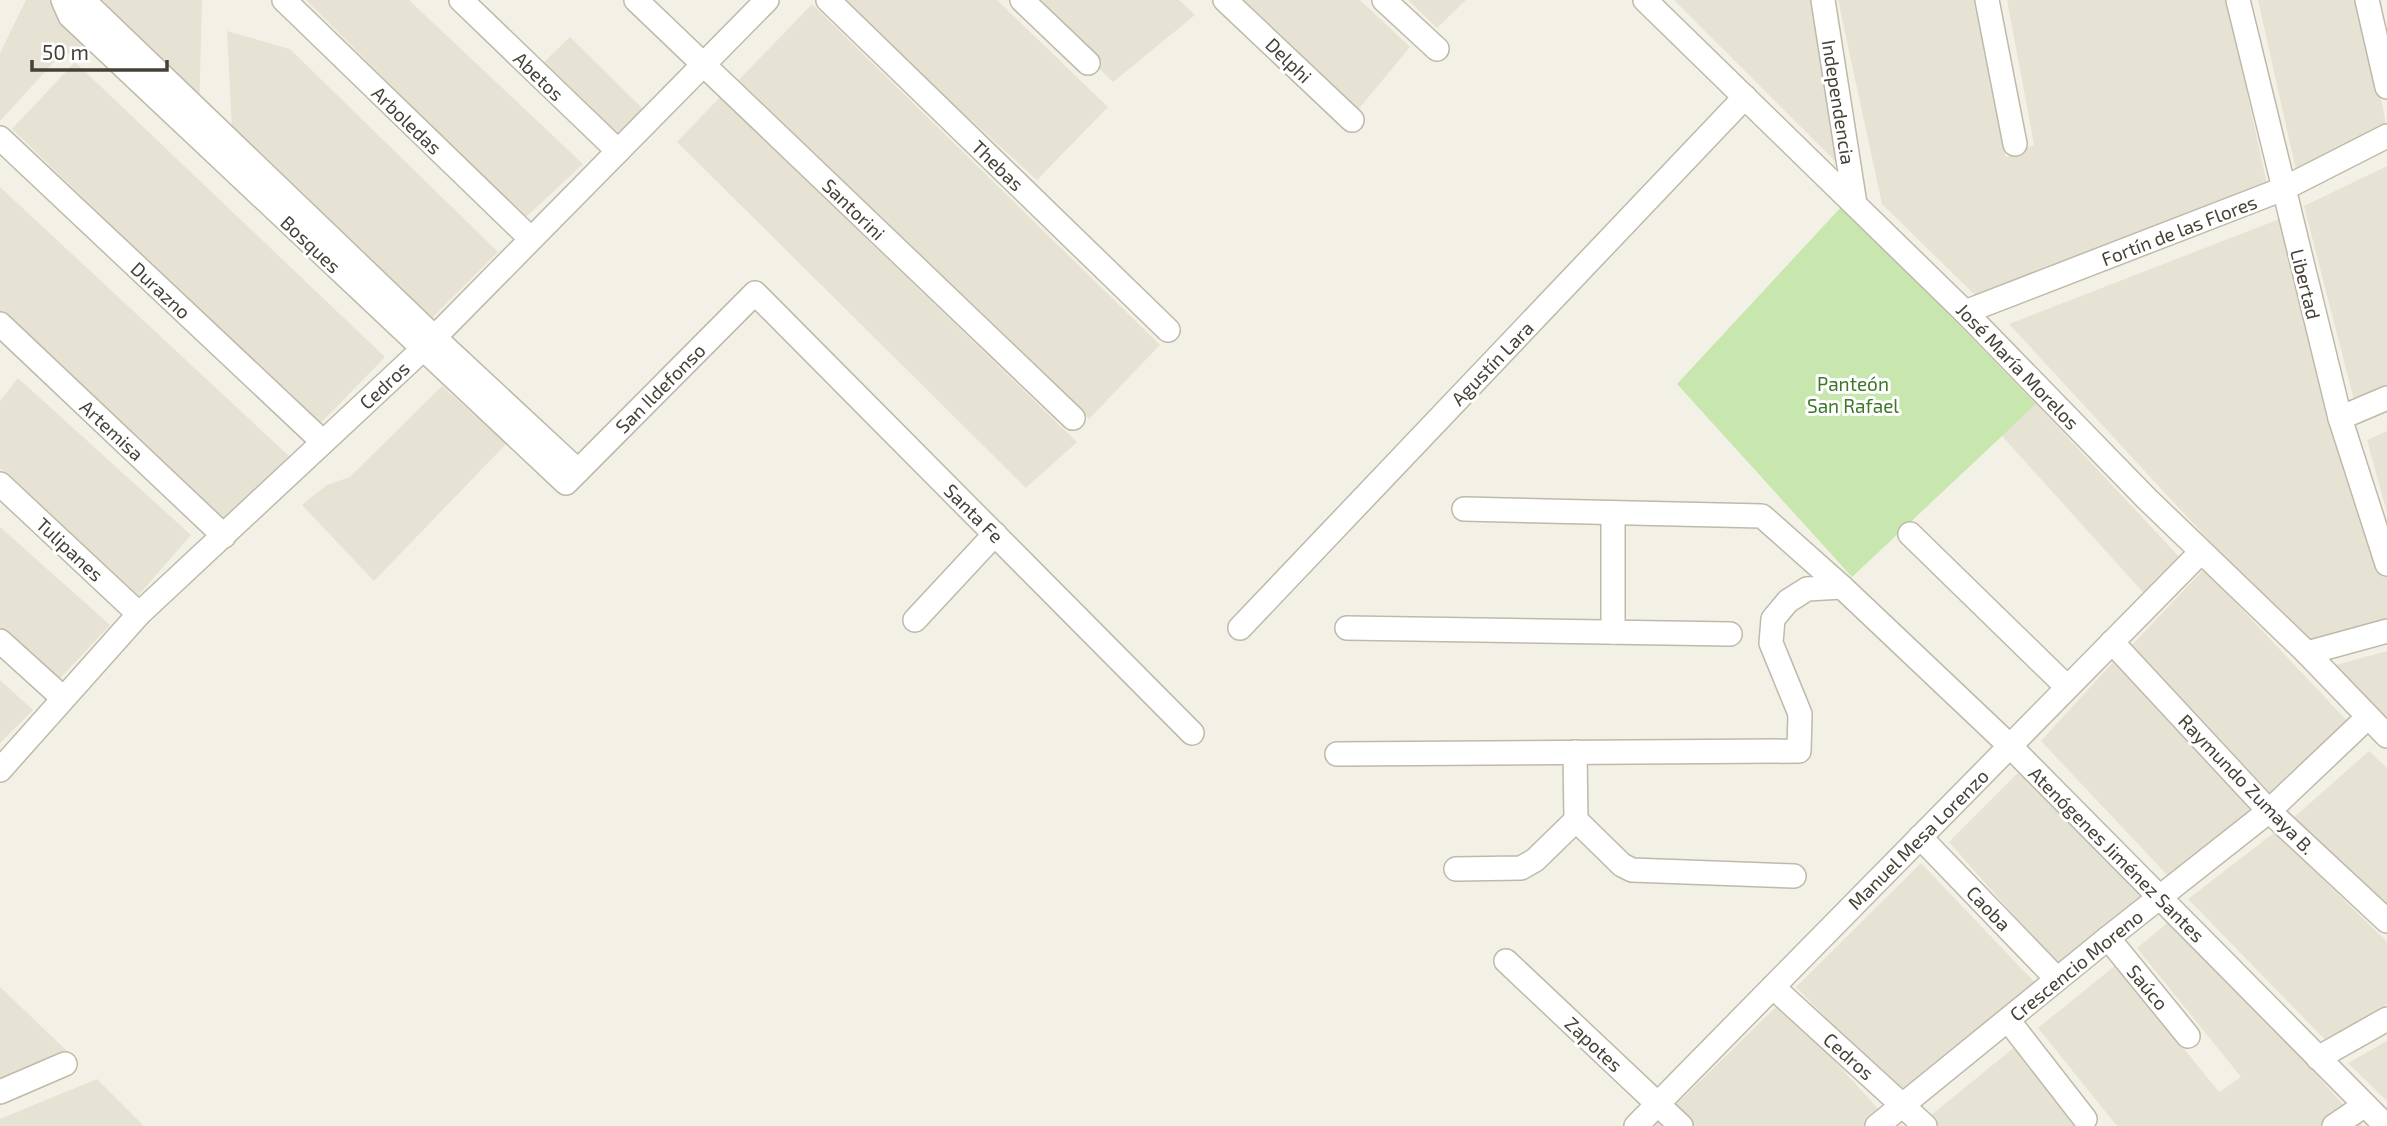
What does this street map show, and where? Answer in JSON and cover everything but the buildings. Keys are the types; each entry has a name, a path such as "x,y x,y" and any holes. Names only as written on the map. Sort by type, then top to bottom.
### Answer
{"street":[{"name":"Bosques","path":"63,0 70,16 572,477"},
{"name":"Bosques","path":"83,0 429,343"},
{"name":"Arboledas","path":"284,0 531,239"},
{"name":"Abetos","path":"461,0 618,152"},
{"name":"Santorini","path":"636,0 1073,418"},
{"name":"Cedros","path":"0,770 139,614 429,343 767,0"},
{"name":"Thebas","path":"828,0 1168,330"},
{"path":"1022,0 1087,63"},
{"name":"Delphi","path":"1225,0 1352,120"},
{"path":"1384,0 1437,49"},
{"name":"José María Morelos","path":"1645,0 1965,312 2387,736"},
{"name":"Independencia","path":"1823,0 1855,204"},
{"path":"1987,0 2015,144"},
{"name":"Libertad","path":"2238,0 2340,418 2387,564"},
{"path":"2367,0 2387,87"},
{"name":"Agustín Lara","path":"1240,628 1745,97"},
{"name":"Fortín de las Flores","path":"1965,312 2283,189 2387,136"},
{"name":"Durazno","path":"0,138 323,442"},
{"name":"San Ildefonso","path":"572,477 755,293"},
{"name":"Santa Fe","path":"755,293 1192,733"},
{"name":"Artemisa","path":"0,324 224,536"},
{"path":"2340,418 2387,398"},
{"name":"Tulipanes","path":"0,484 139,614"},
{"name":"Atenógenes Jiménez Santes","path":"1464,509 1762,516 1842,587 2010,746 2386,1126"},
{"path":"1613,514 1613,632"},
{"path":"915,620 995,534"},
{"path":"1910,534 2067,687"},
{"name":"Manuel Mesa Lorenzo","path":"1636,1126 2201,552"},
{"path":"1338,754 1798,751 1800,714 1771,643 1773,618 1788,601 1807,589 1842,587"},
{"path":"1347,628 1730,634"},
{"path":"2307,653 2387,631"},
{"path":"0,640 63,698"},
{"name":"Raymundo Zumaya B.","path":"2112,642 2269,811 2387,920"},
{"name":"Crescencio Moreno","path":"1877,1126 2269,811 2367,718"},
{"path":"1575,752 1576,820 1622,864 1632,870 1794,876"},
{"path":"1456,869 1521,868 1535,860 1576,820"},
{"name":"Caoba","path":"1920,837 2057,979"},
{"name":"Saúco","path":"2108,938 2188,1036"},
{"name":"Zapotes","path":"1506,961 1681,1126"},
{"name":"Cedros","path":"1773,987 1924,1126"},
{"path":"2318,1058 2387,1019"},
{"path":"2008,1020 2085,1119"},
{"path":"0,1092 65,1064"},
{"path":"2334,1126 2365,1105"}],"shaded area":[{"path":"26,0 202,0 199,119 90,41 55,61 0,121 0,53"},
{"path":"306,0 409,0 583,164 524,219"},
{"path":"839,0 997,0 1108,107 1037,180"},
{"path":"1030,0 1179,0 1195,15 1113,82"},
{"path":"1228,0 1360,0 1410,47 1352,117"},
{"path":"1408,0 1466,0 1437,28"},
{"path":"1674,0 1814,0 1846,172"},
{"path":"1838,0 1978,0 2006,157 2034,145 2007,0 2227,0 2268,189 1982,302 1882,204"},
{"path":"2258,0 2363,0 2387,131 2298,179"},
{"path":"812,4 1160,345 1089,419 735,84"},
{"path":"227,31 290,49 498,252 426,324 232,128"},
{"path":"570,37 643,109 615,139 542,64"},
{"path":"75,62 385,357 318,426 12,129"},
{"path":"720,97 1077,442 1026,488 677,142"},
{"path":"2387,166 2387,391 2355,404 2304,206"},
{"path":"0,187 289,456 222,531 0,333"},
{"path":"2282,218 2387,572 2387,628 2311,651 2009,324"},
{"path":"18,378 191,535 136,598 0,468 0,401"},
{"path":"442,386 506,444 374,581 302,505 327,485 350,477"},
{"path":"2036,404 2185,563 2150,600 2002,436"},
{"path":"2387,431 2387,513 2367,440"},
{"path":"0,527 110,625 55,684 0,632"},
{"path":"2204,569 2352,726 2273,796 2132,645"},
{"path":"2387,651 2387,732 2325,668"},
{"path":"2117,658 2257,811 2170,878 2041,741"},
{"path":"0,680 33,710 0,743"},
{"path":"2369,751 2387,768 2387,912 2290,821"},
{"path":"2025,766 2143,894 2059,967 1949,842"},
{"path":"2275,832 2387,942 2387,1004 2332,1047 2188,899"},
{"path":"1921,863 2040,988 1899,1094 1796,987"},
{"path":"2171,920 2288,1042 2362,1126 2117,1126 2038,1028 2116,965 2219,1092 2241,1077 2137,948"},
{"path":"0,987 68,1052 0,1084"},
{"path":"1781,1002 1882,1113 1866,1126 1654,1126"},
{"path":"2387,1041 2387,1101 2348,1063"},
{"path":"2017,1045 2083,1126 1918,1126"},
{"path":"97,1079 144,1126 0,1126 0,1119"}],"green space":[{"name":"Panteón San Rafael","path":"1843,205 2036,404 1852,577 1677,384"}]}
